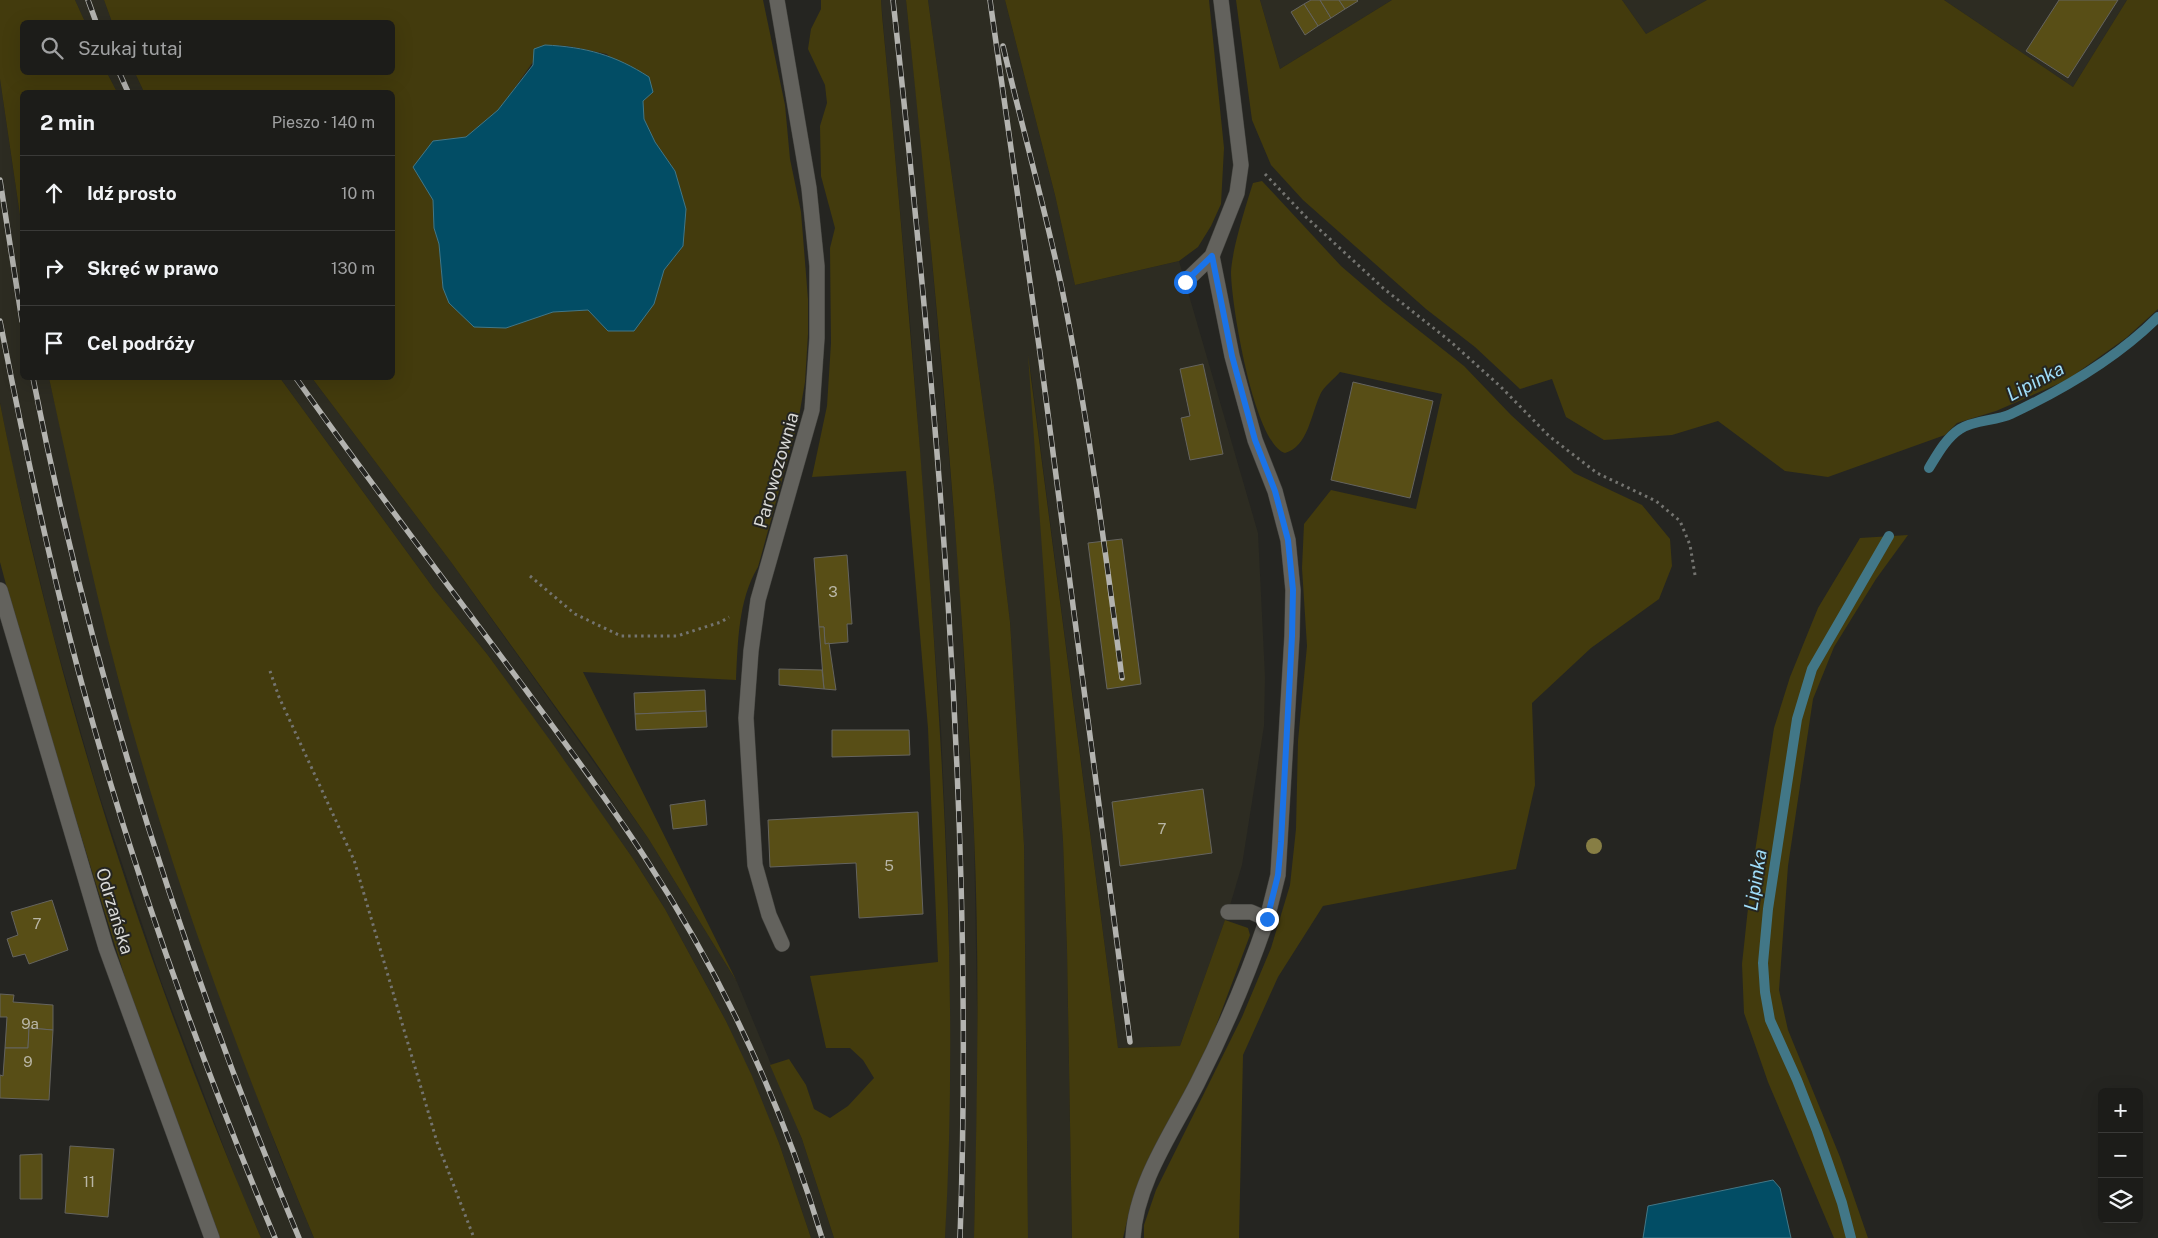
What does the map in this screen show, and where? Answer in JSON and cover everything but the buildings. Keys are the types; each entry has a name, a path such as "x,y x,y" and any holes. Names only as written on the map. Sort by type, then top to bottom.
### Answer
{"street":[{"name":"Parowozownia","path":"777,0 809,188 817,266 818,338 812,410 758,600 751,651 746,718 755,865 769,915 782,944"},
{"path":"1185,282 1212,256 1237,193 1241,165 1221,0"},
{"path":"1133,1238 1142,1197 1152,1171 1225,1025 1267,919 1278,875 1293,590 1288,540 1275,491 1255,440 1232,356 1212,256"},
{"name":"Odrzańska","path":"0,590 106,948 212,1238"},
{"path":"1228,912 1251,912 1267,919"}],"path":[{"path":"1241,165 1267,174 1306,217 1382,288 1451,342 1501,387 1549,436 1597,473 1656,501 1680,521 1690,545 1695,575"},
{"path":"530,576 574,614 621,636 676,636 720,622 758,600"},
{"path":"270,671 279,696 354,860 436,1142 474,1238"}],"shaded area":[{"path":"0,0 75,0 84,20 20,20 20,75 108,75 116,90 20,90 20,215 0,79"},
{"path":"59,0 75,0 60,2"},
{"path":"75,0 104,0 111,20 84,20"},
{"path":"104,0 763,0 785,105 790,159 801,212 808,299 808,334 805,382 798,422 758,567 746,593 740,622 736,680 583,672 737,982 648,838 589,753 451,562 314,380 395,380 395,90 143,90 136,75 395,75 395,20 111,20","holes":["545,45 568,46 607,54 643,101 644,119 655,142 675,171 686,209 683,246 664,270 654,304 608,331 588,310 553,312 506,328 443,288 439,244 434,228 432,141 466,137 499,110"]},
{"path":"821,0 881,0 920,450 941,745 949,942 950,1041 945,1238 834,1238 802,1139 770,1065 789,1059 806,1085 814,1109 830,1118 848,1106 874,1078 863,1060 850,1048 826,1048 810,976 938,962 928,728 906,471 812,477 827,406 831,343 830,248 835,228 821,176 820,126 827,103 825,85 808,49 811,29 821,9"},
{"path":"881,0 906,0 924,168 959,573 974,835 978,1063 974,1238 945,1238 950,1016 948,882 941,730 910,322"},
{"path":"906,0 928,0 994,486 1010,622 1024,845 1028,1238 974,1238 977,934 969,728 946,416"},
{"path":"928,0 1005,0 1055,195 1075,285 1179,261 1258,533 1265,677 1264,726 1242,865 1228,912 1180,1046 1118,1048 1030,366 1063,841 1067,949 1072,1238 1028,1238 1024,845 1010,622 994,486"},
{"path":"1005,0 1209,0 1224,148 1221,204 1211,226 1198,247 1179,261 1075,285 1055,195"},
{"path":"1236,0 1260,0 1280,69 1392,0 1622,0 1646,34 1707,0 1944,0 2073,87 2127,0 2158,0 2158,309 2126,338 2067,380 1996,411 1957,423 1945,435 1828,477 1785,471 1718,421 1672,435 1604,440 1566,417 1552,379 1520,389 1475,347 1426,309 1303,200 1271,165 1252,120"},
{"path":"1260,0 1392,0 1280,69"},
{"path":"1622,0 1707,0 1646,34"},
{"path":"1944,0 2127,0 2073,87"},
{"path":"108,75 136,75 143,90 116,90"},
{"path":"0,79 20,215 20,380 49,380 118,678 168,847 224,1008 279,1154 314,1238 261,1238 237,1182 161,981 95,782 52,631 13,469 0,403"},
{"path":"1262,181 1341,266 1384,303 1464,366 1511,415 1574,473 1642,505 1670,539 1672,566 1659,599 1591,648 1532,703 1535,785 1516,869 1323,906 1278,977 1243,1055 1239,1238 1144,1238 1144,1225 1156,1190 1242,1017 1271,948 1290,885 1296,829 1298,741 1307,646 1302,568 1304,524 1331,490 1416,509 1442,394 1340,372 1321,392 1308,429 1299,444 1293,450 1285,453 1274,444 1263,425 1246,371 1235,312 1231,272 1243,215 1253,183"},
{"path":"1028,355 1118,1048 1180,1046 1225,920 1248,928 1250,935 1207,1050 1147,1162 1130,1208 1123,1238 1072,1238 1067,949 1063,841"},
{"path":"49,380 281,380 434,589 487,654 552,743 634,860 665,909 726,1021 752,1076 779,1143 811,1238 314,1238 258,1101 182,891 159,820 118,678"},
{"path":"281,380 314,380 451,562 648,838 737,982 802,1139 834,1238 811,1238 779,1143 726,1021 665,909 634,860 487,654 434,589"},
{"path":"0,403 48,616 108,827 180,1035 219,1137 261,1238 220,1238 127,984 24,652 0,562"},
{"path":"1908,535 1876,579 1834,647 1813,699 1788,866 1779,990 1788,1030 1840,1157 1868,1238 1834,1238 1768,1082 1744,1013 1742,964 1752,871 1774,728 1790,677 1818,608 1860,538"}],"water":[{"path":"545,45 587,50 600,54 624,63 649,77 653,92 643,101 644,119 655,142 675,171 686,209 683,246 664,270 654,304 634,331 608,331 588,310 553,312 506,328 474,327 449,303 443,288 439,244 434,228 433,200 413,167 433,141 466,137 498,110 533,65 534,49"},
{"path":"1773,1180 1780,1188 1791,1238 1643,1238 1648,1206"}],"waterway":[{"name":"Lipinka","path":"1929,468 1946,442 1960,429 2011,414 2051,394 2089,372 2125,346 2158,317"},
{"name":"Lipinka","path":"1851,1238 1842,1203 1817,1131 1770,1020 1765,992 1763,963 1768,909 1797,719 1812,669 1889,536"}],"railway":[{"path":"88,0 95,20"},
{"path":"893,0 925,309 949,618 962,928 963,1083 960,1238"},
{"path":"990,0 1040,353 1130,1042"},
{"path":"1003,46 1062,289 1095,483 1122,678"},
{"path":"120,75 127,90"},
{"path":"0,180 20,308"},
{"path":"0,321 49,551 71,643 103,758 146,897 170,966 247,1170 275,1238"},
{"path":"33,380 56,488 83,598 144,814 179,922 217,1028 299,1238"},
{"path":"297,380 586,772 630,835 672,901 699,946 747,1041 788,1138 822,1238"}],"route":[{"path":"1185,282 1212,256 1232,356 1255,440 1275,491 1288,540 1293,590 1292,636 1281,842 1278,875 1267,919"}]}
